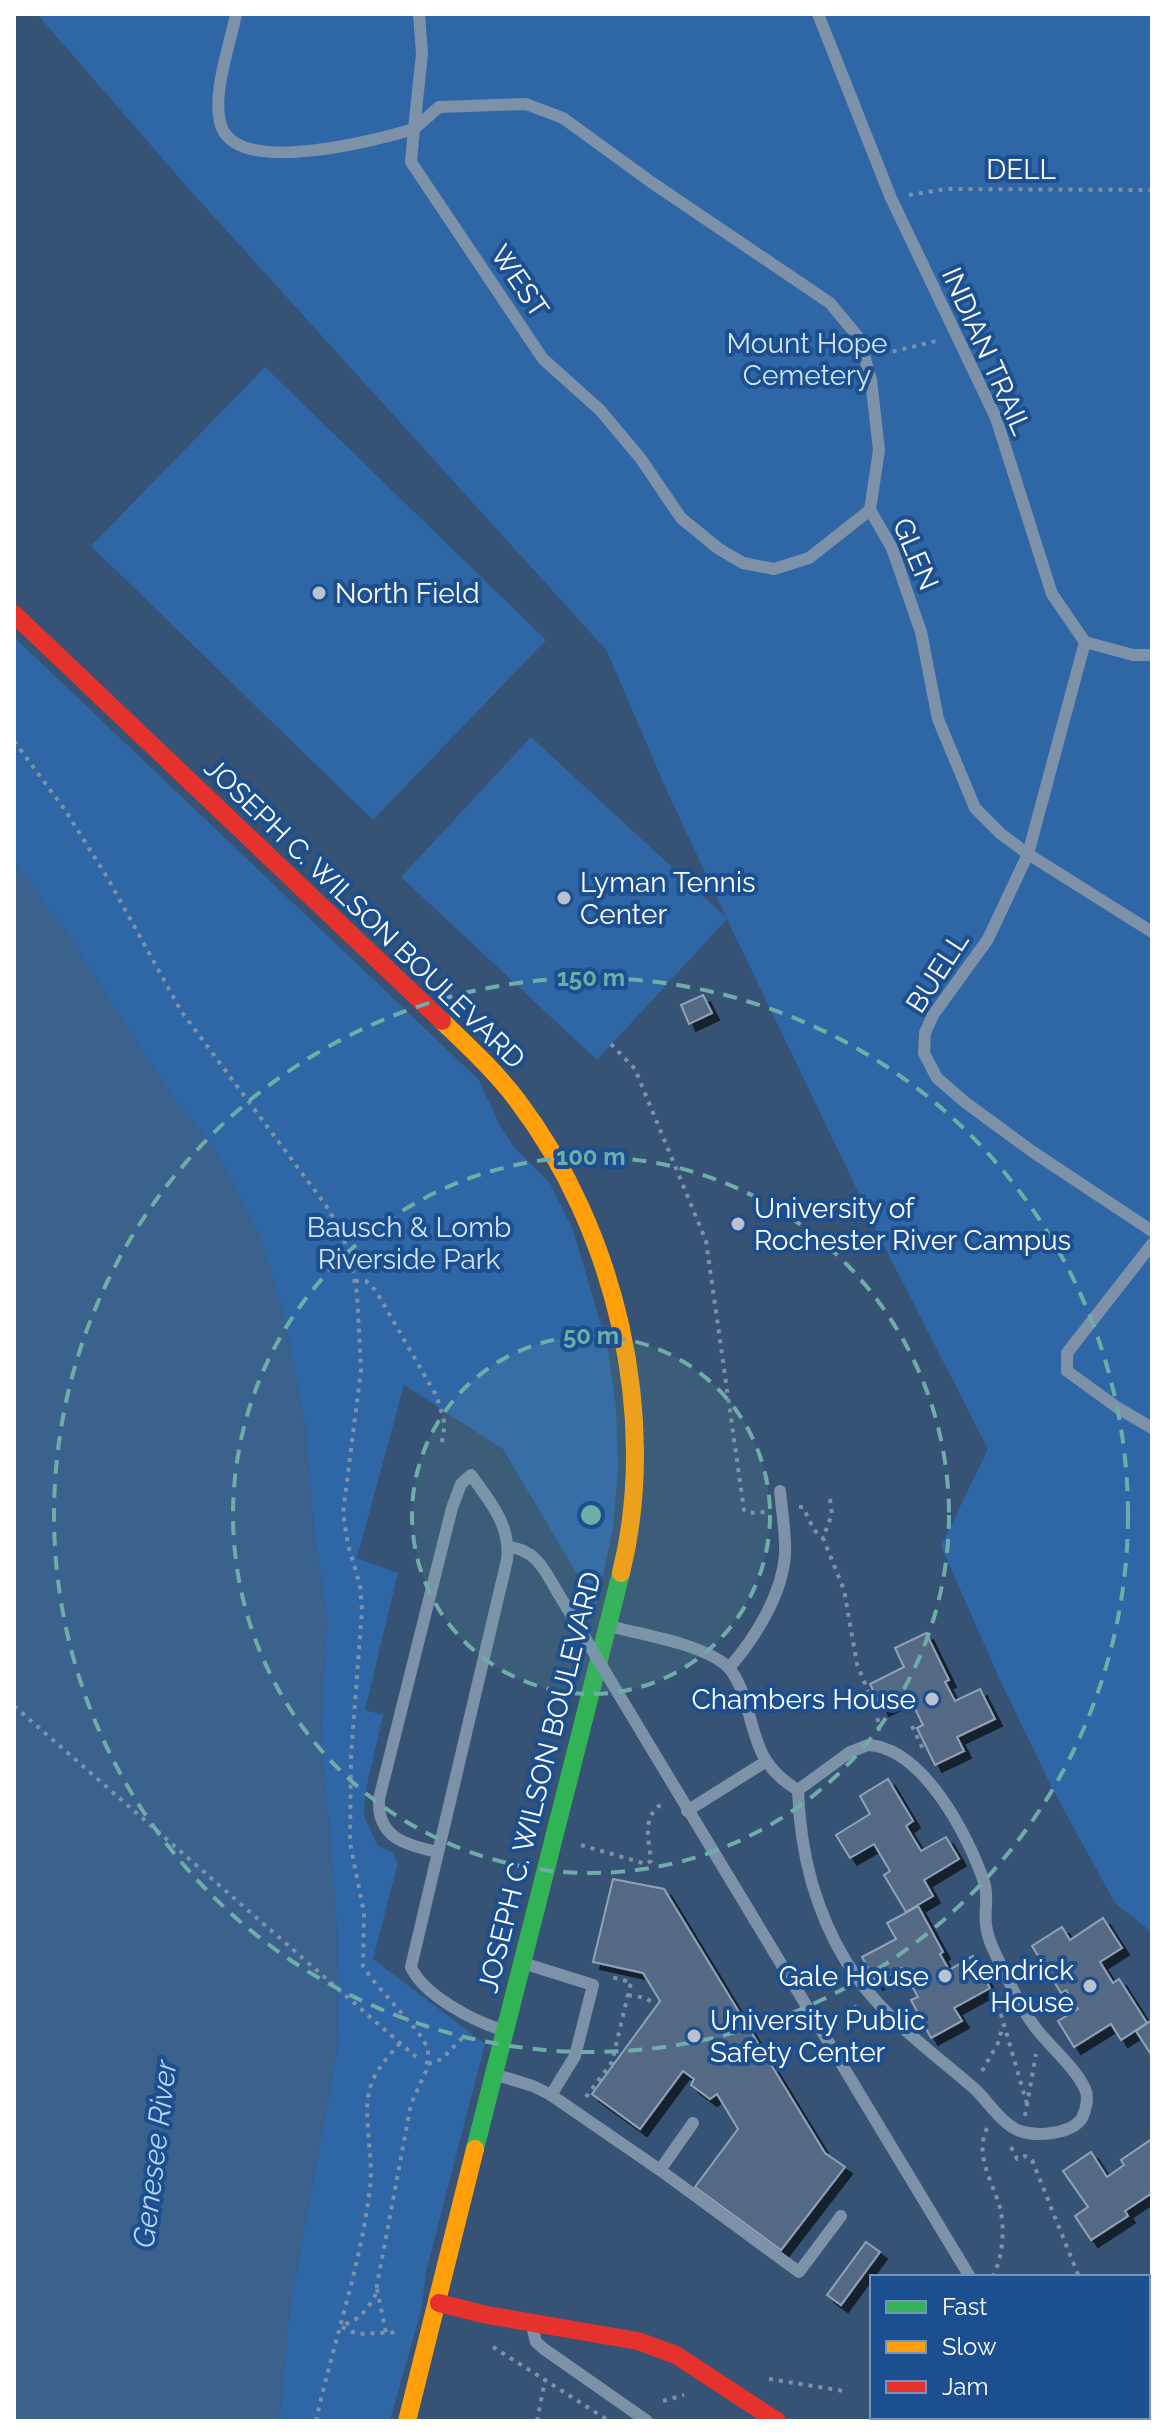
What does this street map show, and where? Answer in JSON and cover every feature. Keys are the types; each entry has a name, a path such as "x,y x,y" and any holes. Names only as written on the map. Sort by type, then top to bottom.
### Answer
{"street":[{"name":"JOSEPH C. WILSON BOULEVARD","path":"14,614 466,1044 519,1103 559,1167 593,1239 614,1305 628,1372 635,1456 628,1538 609,1626 407,2421"},
{"path":"439,2303 638,2341 676,2355 777,2421"}],"lane":[{"path":"236,14 217,100 223,130 241,148 275,153 358,145 414,129"},
{"name":"WEST","path":"419,14 422,54 411,162 543,359 600,410 641,459 681,518 719,549 743,563 774,569 809,558 870,510"},
{"name":"INDIAN TRAIL","path":"818,14 891,198 996,418 1052,594 1085,642"},
{"name":"GLEN","path":"414,129 439,107 526,104 563,118 651,182 830,303 859,338 871,380 879,450 870,510 892,548 921,632 938,719 975,808 1001,834 1028,854 1152,932"},
{"path":"1085,642 1133,655 1152,655"},
{"name":"BUELL","path":"1085,642 1028,854 988,939 933,1015 925,1033 924,1053 937,1078 966,1103 1152,1231"},
{"path":"1152,1244 1067,1353 1067,1371 1152,1428"},
{"path":"437,1852 404,1843 391,1834 380,1815 379,1799 452,1508 461,1484 471,1475 503,1522 508,1547 498,1607 411,1967 416,1977 453,2007 480,2022 505,2030"},
{"path":"729,1668 748,1646 777,1587 785,1555 780,1491"},
{"path":"508,1547 521,1549 533,1556 558,1593 969,2275"},
{"path":"609,1626 694,1650 729,1668 740,1686 765,1762 780,1778 798,1790"},
{"path":"878,1746 897,1753 934,1789 955,1820 985,1884 988,1905 985,1924 1011,1986 1045,2039 1086,2090 1086,2107 1080,2121 1067,2130 1021,2132 901,2029 872,1998 847,1962 817,1897 803,1848 798,1790 850,1752 860,1747 878,1746"},
{"path":"687,1811 765,1762"},
{"path":"522,1963 593,1985 575,2056 551,2095"},
{"path":"494,2074 551,2095 799,2272 841,2216"},
{"path":"660,2170 693,2123"},
{"path":"533,2323 532,2333 544,2349 647,2421"}],"path":[{"name":"DELL","path":"891,198 946,189 1152,190"},
{"path":"865,359 958,335"},
{"path":"14,741 65,810 107,877 181,1011 325,1204 345,1242 355,1281 361,1370 343,1513 348,1545 360,1585 362,1610 351,1756 350,1843 364,1913 363,1966 418,2032 428,2048 428,2055 426,2071 409,2114 377,2287 364,2312 347,2324 340,2325"},
{"path":"611,1044 635,1069 706,1241 744,1510 754,1513 803,1507 814,1530 823,1538 844,1590 857,1664 877,1713 878,1746"},
{"path":"355,1281 366,1281 376,1291 427,1377 444,1417 441,1447"},
{"path":"823,1538 832,1514 830,1499"},
{"path":"14,1706 416,2057"},
{"path":"579,1844 646,1864 651,1861 648,1816 677,1794"},
{"path":"575,2111 612,2062 631,1982 611,1977"},
{"path":"996,1994 1027,2104"},
{"path":"628,1995 646,1998 654,2004"},
{"path":"849,2011 860,2004"},
{"path":"976,2080 992,2055 1004,2024"},
{"path":"1025,2118 1036,2051 1045,2039"},
{"path":"316,2421 323,2381 355,2268 370,2185 369,2089 381,2064 400,2043"},
{"path":"990,2121 984,2136 984,2165 1003,2222 994,2275"},
{"path":"1007,2139 1017,2159 1025,2156 1032,2160 1078,2275"},
{"path":"377,2287 386,2333"},
{"path":"340,2325 357,2334 399,2332"},
{"path":"481,2340 609,2421"},
{"path":"760,2377 844,2391"},
{"path":"537,2421 545,2380"}],"green space":[{"name":"Mount Hope Cemetery","path":"37,14 1152,14 1152,1932 1115,1903 1054,1792 941,1546 988,1449 885,1248 727,919 597,1060 401,877 531,737 726,917 666,789 607,651 188,188"},
{"name":"North Field","path":"265,367 546,640 373,820 91,546"},
{"name":"Bausch & Lomb Riverside Park","path":"14,637 479,1080 499,1124 514,1147 550,1183 573,1230 607,1345 616,1407 618,1468 613,1529 596,1606 503,1449 404,1385 357,1558 398,1573 365,1710 383,1715 365,1794 364,1816 378,1846 392,1852 398,1863 373,1959 485,2044 426,2272 422,2307 390,2421 279,2421 290,2306 338,2045 336,1910 321,1733 327,1617 313,1525 306,1431 283,1310 258,1231 213,1146 165,1086 67,933 14,862"}],"water":[{"name":"Genesee River","path":"14,862 67,933 165,1086 213,1146 258,1231 283,1309 306,1431 313,1525 327,1617 321,1733 336,1910 338,2045 290,2306 279,2421 14,2421"}],"building":[{"path":"703,995 712,1013 689,1024 681,1005"},
{"name":"Chambers House","path":"926,1633 949,1680 945,1682 955,1701 980,1689 995,1719 957,1737 964,1751 935,1765 917,1728 923,1725 909,1696 882,1709 870,1684 904,1667 895,1648"},
{"path":"888,1779 913,1821 906,1826 921,1851 946,1837 959,1859 924,1880 933,1896 906,1912 884,1875 890,1871 874,1844 850,1858 836,1835 870,1814 860,1796"},
{"name":"University Public Safety Center","path":"613,1879 664,1889 825,2153 845,2167 781,2250 695,2187 738,2129 717,2094 710,2099 691,2085 694,2079 683,2071 640,2129 592,2094 660,2001 643,1973 593,1962"},
{"name":"Gale House","path":"918,1906 943,1952 940,1954 949,1970 973,1956 990,1988 954,2008 962,2021 931,2038 911,2000 918,1997 902,1968 876,1983 862,1957 896,1939 887,1923"},
{"name":"Kendrick House","path":"1103,1918 1122,1948 1100,1962 1113,1983 1119,1979 1147,2023 1121,2040 1111,2024 1074,2047 1058,2021 1078,2009 1066,1990 1061,1993 1032,1946 1062,1927 1070,1940"},
{"path":"1152,2020 1152,2056 1136,2031"},
{"path":"1152,2139 1152,2193 1125,2211 1128,2216 1091,2240 1075,2216 1088,2207 1063,2171 1091,2152 1107,2177 1124,2165 1121,2160"},
{"path":"866,2242 880,2252 841,2305 827,2295"}],"traffic: fast":[{"path":"475,2149 621,1573"}],"traffic: slow":[{"path":"442,1021 509,1089 551,1151 580,1206 603,1265 620,1326 631,1388 635,1451 632,1513 621,1573"},
{"path":"407,2421 475,2149"}],"traffic: jam":[{"path":"14,614 442,1021"},
{"path":"439,2303 487,2315 638,2341 676,2355 777,2421"}],"place":[{"name":"North Field","path":"319,593"},
{"name":"Lyman Tennis Center","path":"564,898"},
{"name":"University of Rochester River Campus","path":"738,1224"},
{"name":"Chambers House","path":"932,1699"},
{"name":"Gale House","path":"945,1976"},
{"name":"Kendrick House","path":"1090,1986"},
{"name":"University Public Safety Center","path":"694,2036"}]}
